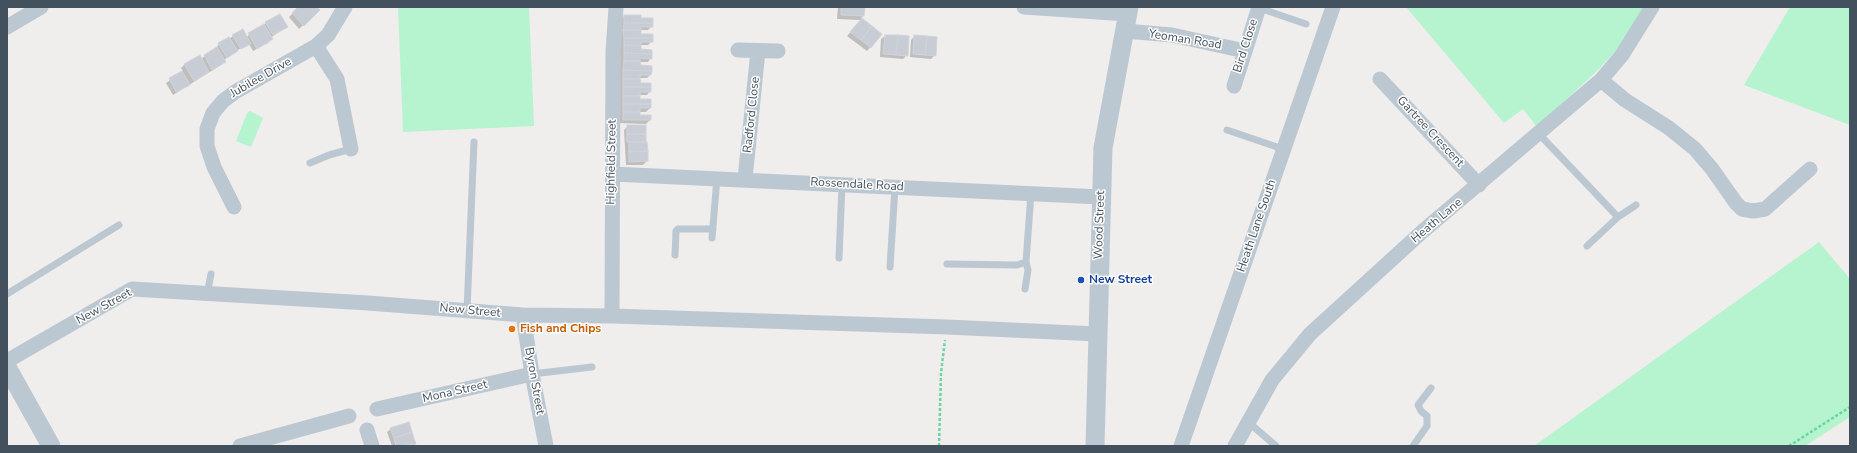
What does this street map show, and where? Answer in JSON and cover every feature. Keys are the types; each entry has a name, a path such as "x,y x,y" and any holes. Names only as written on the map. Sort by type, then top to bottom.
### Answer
{"street":[{"path":"7,27 41,7"},
{"name":"Jubilee Drive","path":"234,207 214,167 207,146 207,130 213,113 223,100 235,92 316,46 328,36 345,7"},
{"name":"Highfield Street","path":"612,316 611,250 613,174 613,52 616,7"},
{"name":"Yeoman Road","path":"1024,7 1127,17 1172,35 1245,51"},
{"name":"Heath Lane South","path":"1181,446 1333,7"},
{"name":"Heath Lane","path":"1235,446 1272,380 1310,334 1423,231 1539,134 1600,80 1622,55 1652,7"},
{"name":"Bird Close","path":"1234,86 1259,8"},
{"name":"Wood Street","path":"1095,446 1103,148 1127,17"},
{"path":"316,46 337,79 352,149"},
{"path":"738,50 778,51"},
{"name":"Radford Close","path":"745,179 758,51"},
{"name":"Gartree Crescent","path":"1380,79 1479,185"},
{"path":"1600,80 1625,100 1669,128 1695,149 1712,169 1736,204 1742,209 1753,211 1765,209 1810,169"},
{"name":"Rossendale Road","path":"613,174 745,179 1101,197"},
{"name":"New Street","path":"7,361 132,289 523,315 612,316 947,327 1097,334"},
{"name":"Byron Street","path":"523,315 532,374 546,446"},
{"path":"7,367 12,388 51,446"},
{"name":"Mona Street","path":"377,409 532,374"},
{"path":"240,446 349,416"},
{"path":"367,430 372,446"}],"lane":[{"path":"1259,8 1306,24"},
{"path":"1227,130 1283,149"},
{"path":"1539,134 1618,217"},
{"path":"467,311 474,142"},
{"path":"310,163 329,155 352,149"},
{"path":"712,238 717,178"},
{"path":"839,258 842,184"},
{"path":"890,267 895,187"},
{"path":"1025,289 1028,270 1026,262 1031,193"},
{"path":"1587,246 1618,217 1636,205"},
{"path":"7,294 119,224"},
{"path":"675,255 676,231 678,229 713,229"},
{"path":"947,264 1017,265 1026,262"},
{"path":"208,294 211,274"},
{"path":"532,374 592,367"},
{"path":"1413,446 1427,426 1426,416 1418,405 1431,388"},
{"path":"1248,422 1276,446"}],"path":[{"path":"939,446 941,373 947,327"},
{"path":"1789,446 1850,407"}],"green space":[{"path":"398,7 529,7 534,126 403,132"},
{"path":"1406,7 1645,7 1622,44 1600,68 1537,127 1523,109 1504,123"},
{"path":"1790,7 1850,7 1850,125 1744,85"},
{"path":"250,111 263,118 251,147 236,141 247,113"},
{"path":"1819,242 1850,279 1850,417 1805,446 1534,446"}],"building":[{"path":"298,7 317,7 320,10 304,26 292,13"},
{"path":"841,7 865,7 864,16 841,15"},
{"path":"280,14 288,27 273,35 265,22"},
{"path":"624,15 641,15 641,18 653,18 653,23 624,23"},
{"path":"862,18 872,26 861,40 850,32"},
{"path":"624,23 653,23 653,27 641,27 641,30 623,30"},
{"path":"264,24 273,39 257,49 248,33"},
{"path":"872,26 882,34 871,48 861,40"},
{"path":"243,29 251,44 241,49 232,35"},
{"path":"623,30 641,30 641,34 653,34 653,38 624,38"},
{"path":"885,35 898,35 896,55 883,54"},
{"path":"898,35 909,36 908,56 896,55"},
{"path":"914,35 927,36 925,55 913,54"},
{"path":"927,36 937,37 936,56 925,55"},
{"path":"229,37 238,51 227,58 218,43"},
{"path":"624,38 653,38 653,42 641,42 641,46 624,45"},
{"path":"624,45 641,46 641,49 652,50 652,54 624,53"},
{"path":"217,47 226,62 212,70 204,55"},
{"path":"624,53 652,54 652,59 640,58 640,61 624,61"},
{"path":"200,55 209,72 194,81 184,64"},
{"path":"624,61 640,61 641,65 652,66 652,71 623,70"},
{"path":"623,70 652,71 651,75 640,75 640,79 623,79"},
{"path":"182,71 190,85 176,92 169,78"},
{"path":"623,79 640,79 641,83 651,83 651,87 623,87"},
{"path":"623,87 651,87 651,92 640,92 640,96 623,96"},
{"path":"623,96 640,96 640,99 651,99 651,104 623,104"},
{"path":"623,104 651,104 651,108 640,108 640,112 623,112"},
{"path":"623,112 640,112 640,115 651,115 651,120 623,120"},
{"path":"627,125 646,125 646,134 627,134"},
{"path":"627,134 646,134 646,142 627,142"},
{"path":"629,142 647,142 648,151 629,152"},
{"path":"648,151 648,161 629,162 629,152"},
{"path":"409,422 412,432 394,438 390,428"},
{"path":"412,432 416,444 396,446 394,438"}],"place":[{"name":"New Street","path":"1081,280"},
{"name":"Fish and Chips","path":"512,329"}]}
